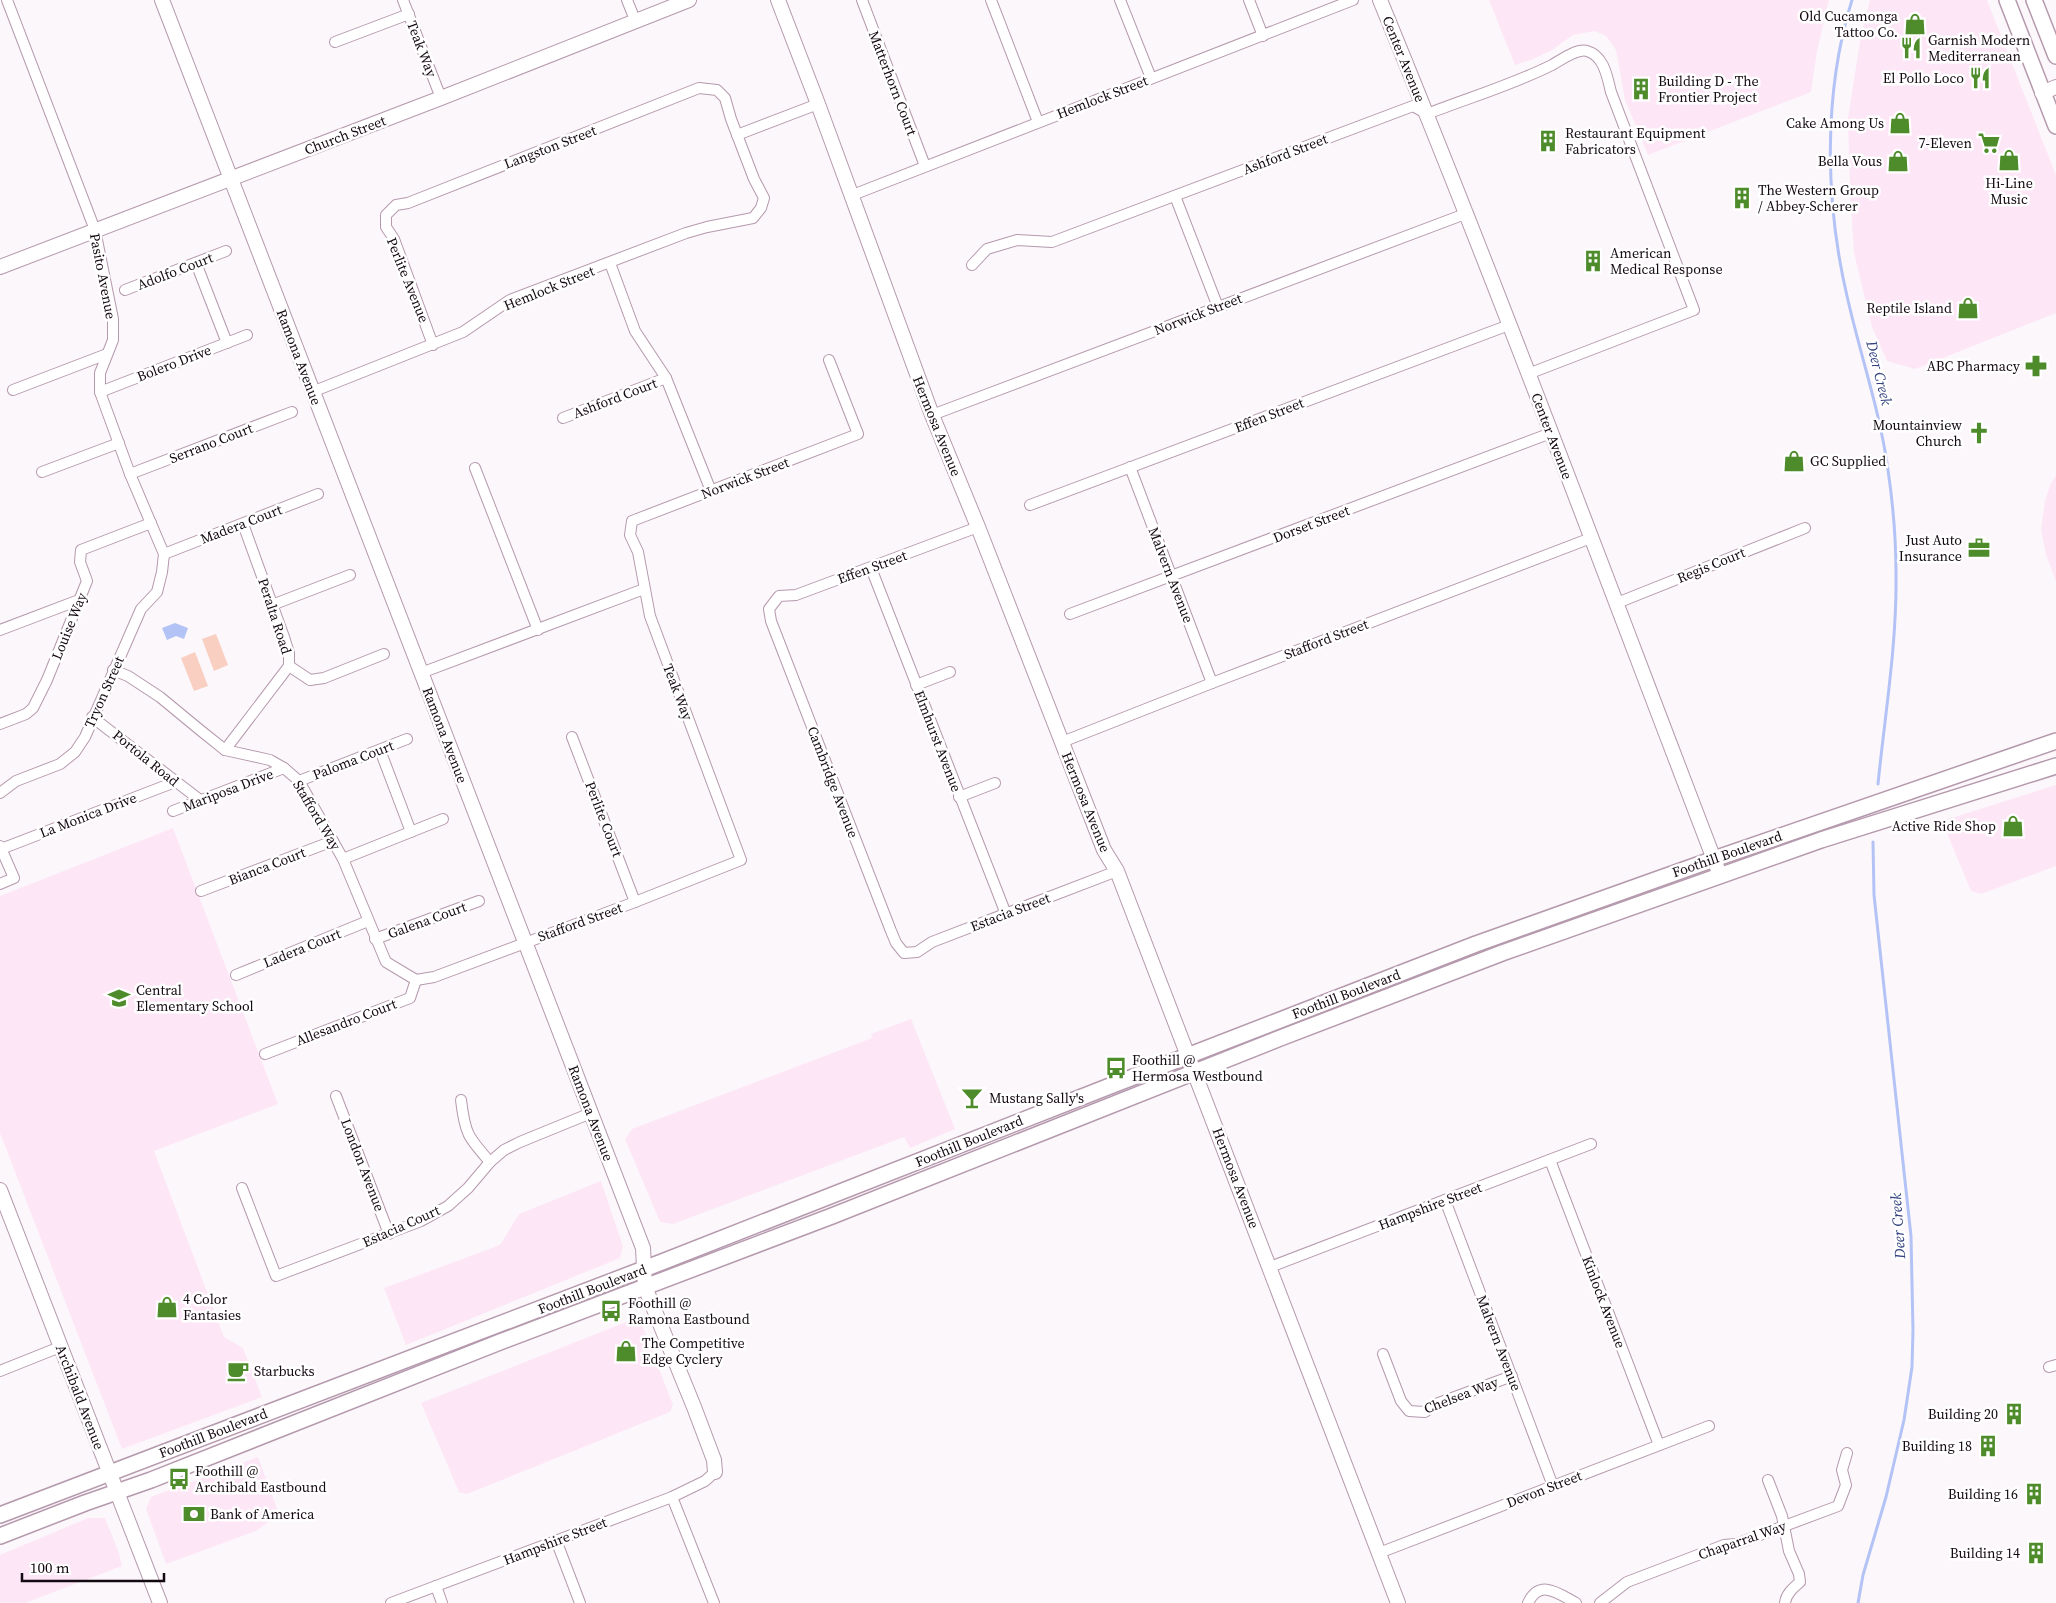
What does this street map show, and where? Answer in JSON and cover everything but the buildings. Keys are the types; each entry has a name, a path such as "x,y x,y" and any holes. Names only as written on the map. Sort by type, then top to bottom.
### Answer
{"main road":[{"path":"2007,0 2049,90 2056,126"},
{"path":"2034,0 2056,56"},
{"name":"Foothill Boulevard","path":"0,1514 644,1269 1482,942 1714,859 2056,741"},
{"name":"Foothill Boulevard","path":"0,1536 645,1286 832,1216 1396,993 1720,874 2056,766"}],"street":[{"name":"Pasito Avenue","path":"7,0 94,230 113,319 113,340 100,373 100,392 130,474 164,554"},
{"name":"Ramona Avenue","path":"162,0 643,1248 645,1286 714,1460 715,1472"},
{"name":"Teak Way","path":"403,0 442,98"},
{"path":"627,0 635,20"},
{"name":"Church Street","path":"0,267 442,98 689,0"},
{"name":"Hermosa Avenue","path":"778,0 932,415 978,527 1104,850 1117,871 1398,1603"},
{"name":"Matterhorn Court","path":"862,0 925,166"},
{"path":"992,0 1038,122"},
{"path":"1120,0 1151,78"},
{"path":"1249,0 1263,36"},
{"name":"Hemlock Street","path":"850,196 1353,0"},
{"name":"Center Avenue","path":"1380,0 1427,114 1551,432 1720,874"},
{"path":"336,42 409,14"},
{"path":"1427,114 1538,72 1575,52 1585,50 1597,55 1606,70 1611,92 1694,310 1528,374"},
{"name":"Langston Street","path":"386,215 396,205 408,203 699,88 717,90 725,98 737,135"},
{"path":"737,135 818,104"},
{"name":"Ashford Street","path":"972,265 987,249 1017,240 1052,242 1413,106 1427,114"},
{"name":"Hemlock Street","path":"312,392 463,332 510,300 686,233 753,218 761,208 764,198 754,179 737,135"},
{"path":"1175,196 1218,307"},
{"name":"Norwick Street","path":"932,415 1465,214"},
{"name":"Perlite Avenue","path":"386,215 386,227 394,240 434,345"},
{"name":"Adolfo Court","path":"125,290 226,251"},
{"path":"196,263 227,343"},
{"path":"610,263 635,331 666,378 711,491"},
{"name":"Effen Street","path":"1030,505 1509,325"},
{"name":"Bolero Drive","path":"100,392 247,335"},
{"path":"13,390 107,354"},
{"name":"Norwick Street","path":"632,521 858,434 829,360"},
{"name":"Ashford Court","path":"563,418 666,378"},
{"name":"Serrano Court","path":"130,474 292,412"},
{"name":"Dorset Street","path":"1070,614 1551,432"},
{"path":"42,472 119,443"},
{"path":"476,468 538,630"},
{"name":"Malvern Avenue","path":"1130,468 1212,683"},
{"name":"Madera Court","path":"164,554 318,494"},
{"name":"Teak Way","path":"632,521 630,535 638,552 650,616 741,860"},
{"name":"Louise Way","path":"0,724 26,714 33,708 48,680 87,581 80,562 81,550 151,523"},
{"name":"Peralta Road","path":"225,750 289,666 289,653 243,524"},
{"name":"Effen Street","path":"769,609 779,596 796,595 978,527"},
{"name":"Regis Court","path":"1617,603 1804,528"},
{"name":"Stafford Street","path":"1062,742 1591,538"},
{"name":"Tryon Street","path":"0,793 16,782 60,764 75,752 85,737 92,717 141,609 157,592 164,554"},
{"name":"Elmhurst Avenue","path":"871,568 1006,914"},
{"path":"272,605 350,575"},
{"path":"421,673 644,589"},
{"path":"0,630 79,600"},
{"name":"Cambridge Avenue","path":"769,609 771,621 891,930 896,942 904,952"},
{"path":"289,666 310,680 324,678 384,654"},
{"name":"Stafford Way","path":"114,670 128,676 160,697 225,750 270,760 284,768 299,781 342,859 386,962 416,980"},
{"path":"916,685 950,672"},
{"name":"Portola Road","path":"92,717 200,800"},
{"name":"Perlite Court","path":"572,737 635,902"},
{"name":"Paloma Court","path":"299,781 407,739"},
{"path":"380,750 411,832"},
{"name":"Mariposa Drive","path":"173,811 284,768"},
{"name":"La Monica Drive","path":"1,847 175,782"},
{"path":"959,797 995,783"},
{"path":"342,859 443,819"},
{"name":"Bianca Court","path":"201,892 333,841"},
{"path":"0,884 14,878 1,847"},
{"name":"Stafford Street","path":"416,980 434,977 741,860"},
{"name":"Estacia Street","path":"904,952 917,952 932,942 1117,871"},
{"name":"Galena Court","path":"375,939 480,901"},
{"name":"Ladera Court","path":"236,975 368,921"},
{"name":"Allesandro Court","path":"265,1054 410,998 416,980"},
{"name":"London Avenue","path":"336,1096 389,1234"},
{"path":"461,1100 464,1125 470,1140 490,1162"},
{"name":"Estacia Court","path":"242,1188 276,1276 421,1221 448,1206 504,1150 591,1113"},
{"name":"Hampshire Street","path":"1270,1266 1591,1144"},
{"name":"Kinlock Avenue","path":"1550,1160 1659,1445"},
{"name":"Archibald Avenue","path":"0,1190 3,1207 160,1603"},
{"name":"Malvern Avenue","path":"1444,1200 1553,1486"},
{"path":"0,1371 60,1347"},
{"name":"Chelsea Way","path":"1383,1354 1401,1402 1409,1411 1425,1412 1436,1404 1512,1376"},
{"name":"Devon Street","path":"1379,1553 1709,1426"},
{"name":"Chaparral Way","path":"1600,1603 1628,1582 1724,1544 1736,1544 1838,1506 1846,1485 1842,1470 1847,1453"},
{"name":"Hampshire Street","path":"392,1603 672,1497 706,1481 715,1472"},
{"path":"1768,1480 1782,1516 1789,1551 1799,1574 1800,1582 1785,1598 1785,1603"},
{"path":"672,1497 714,1603"},
{"path":"556,1540 580,1603"},
{"path":"436,1586 442,1603"},
{"path":"1528,1603 1538,1590 1547,1589 1576,1603"}],"shaded area":[{"path":"1489,0 1829,0 1817,51 1811,92 1648,155 1625,100 1616,50 1606,36 1595,31 1573,35 1552,50 1515,65"},
{"path":"1870,0 1987,0 2056,175 2056,313 1915,369 1887,361 1872,327 1854,253 1848,118 1861,35"},
{"path":"2056,476 2056,581 2046,555 2041,529 2045,501 2051,483"},
{"path":"216,634 228,665 214,671 202,639"},
{"path":"195,652 208,686 194,691 181,658"},
{"path":"2056,785 2056,866 1981,894 1971,891 1942,821"},
{"name":"Central Elementary School","path":"173,828 278,1104 154,1151 224,1337 243,1348 262,1397 122,1449 0,1133 0,896"},
{"path":"911,1019 955,1129 910,1148 904,1137 673,1224 660,1222 625,1139 632,1129 872,1038 871,1034"},
{"path":"601,1181 623,1246 620,1258 406,1345 384,1288 500,1245 519,1214"},
{"path":"639,1317 673,1405 670,1412 467,1494 459,1492 421,1403"},
{"path":"258,1457 279,1514 256,1531 166,1564 146,1509 151,1497"},
{"path":"88,1518 105,1518 119,1553 122,1566 25,1603 0,1603 0,1555"}],"water":[{"path":"175,623 188,628 184,639 176,636 167,640 162,628"}],"waterway":[{"name":"Deer Creek","path":"1852,0 1836,72 1830,148 1831,186 1840,260 1852,318 1880,426 1888,470 1894,522 1895,626 1878,784"},
{"name":"Deer Creek","path":"1858,1603 1863,1575 1886,1497 1904,1420 1912,1367 1913,1330 1911,1236 1874,895 1873,842"}],"place":[{"name":"Old Cucamonga Tattoo Co.","path":"1915,24"},
{"name":"Garnish Modern Mediterranean","path":"1911,48"},
{"name":"El Pollo Loco","path":"1980,78"},
{"name":"Building D - The Frontier Project","path":"1641,89"},
{"name":"Cake Among Us","path":"1900,123"},
{"name":"Restaurant Equipment Fabricators","path":"1548,141"},
{"name":"7-Eleven","path":"1989,143"},
{"name":"Hi-Line Music","path":"2009,160"},
{"name":"Bella Vous","path":"1898,161"},
{"name":"The Western Group / Abbey-Scherer","path":"1742,198"},
{"name":"American Medical Response","path":"1593,261"},
{"name":"Reptile Island","path":"1968,308"},
{"name":"ABC Pharmacy","path":"2036,366"},
{"name":"Mountainview Church","path":"1979,433"},
{"name":"GC Supplied","path":"1794,461"},
{"name":"Just Auto Insurance","path":"1979,548"},
{"name":"Active Ride Shop","path":"2013,826"},
{"name":"Central Elementary School","path":"119,998"},
{"name":"Foothill @ Hermosa Westbound","path":"1116,1068"},
{"name":"Mustang Sally's","path":"972,1098"},
{"name":"4 Color Fantasies","path":"167,1307"},
{"name":"Foothill @ Ramona Eastbound","path":"611,1311"},
{"name":"The Competitive Edge Cyclery","path":"626,1351"},
{"name":"Starbucks","path":"238,1371"},
{"name":"Building 20","path":"2014,1414"},
{"name":"Building 18","path":"1988,1446"},
{"name":"Foothill @ Archibald Eastbound","path":"179,1479"},
{"name":"Building 16","path":"2034,1494"},
{"name":"Bank of America","path":"194,1514"},
{"name":"Building 14","path":"2036,1553"}]}
